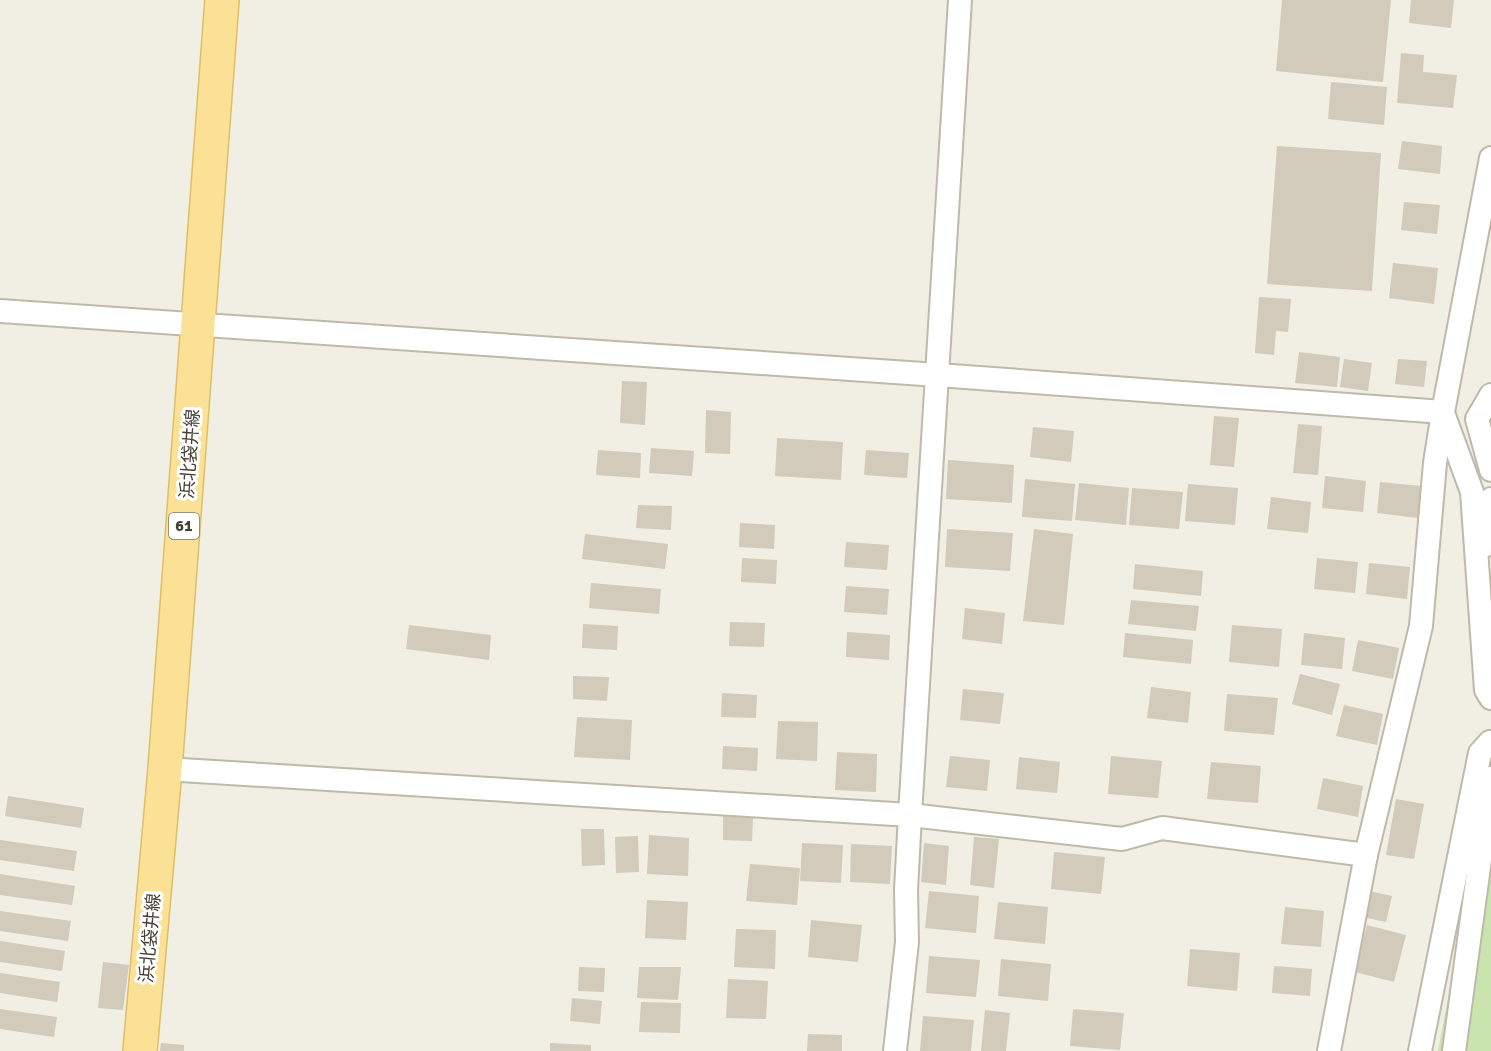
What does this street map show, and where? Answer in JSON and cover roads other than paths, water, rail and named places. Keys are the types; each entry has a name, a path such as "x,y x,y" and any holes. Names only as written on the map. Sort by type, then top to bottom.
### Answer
{"main road":[{"name":"浜北袋井線","path":"140,1051 200,324 222,0"}],"street":[{"path":"896,1051 907,942 906,890 910,815 960,0"},
{"path":"1329,1051 1366,855 1421,626 1435,464 1491,158"},
{"path":"0,311 1443,412"},
{"path":"1491,395 1477,419 1491,470"},
{"path":"1443,412 1472,492 1486,690 1491,698"},
{"path":"1480,606 1491,499"},
{"path":"1420,1051 1480,753 1491,742"},
{"path":"165,769 910,815 1122,839 1162,828 1366,855"},
{"path":"1454,1051 1491,778"}]}
